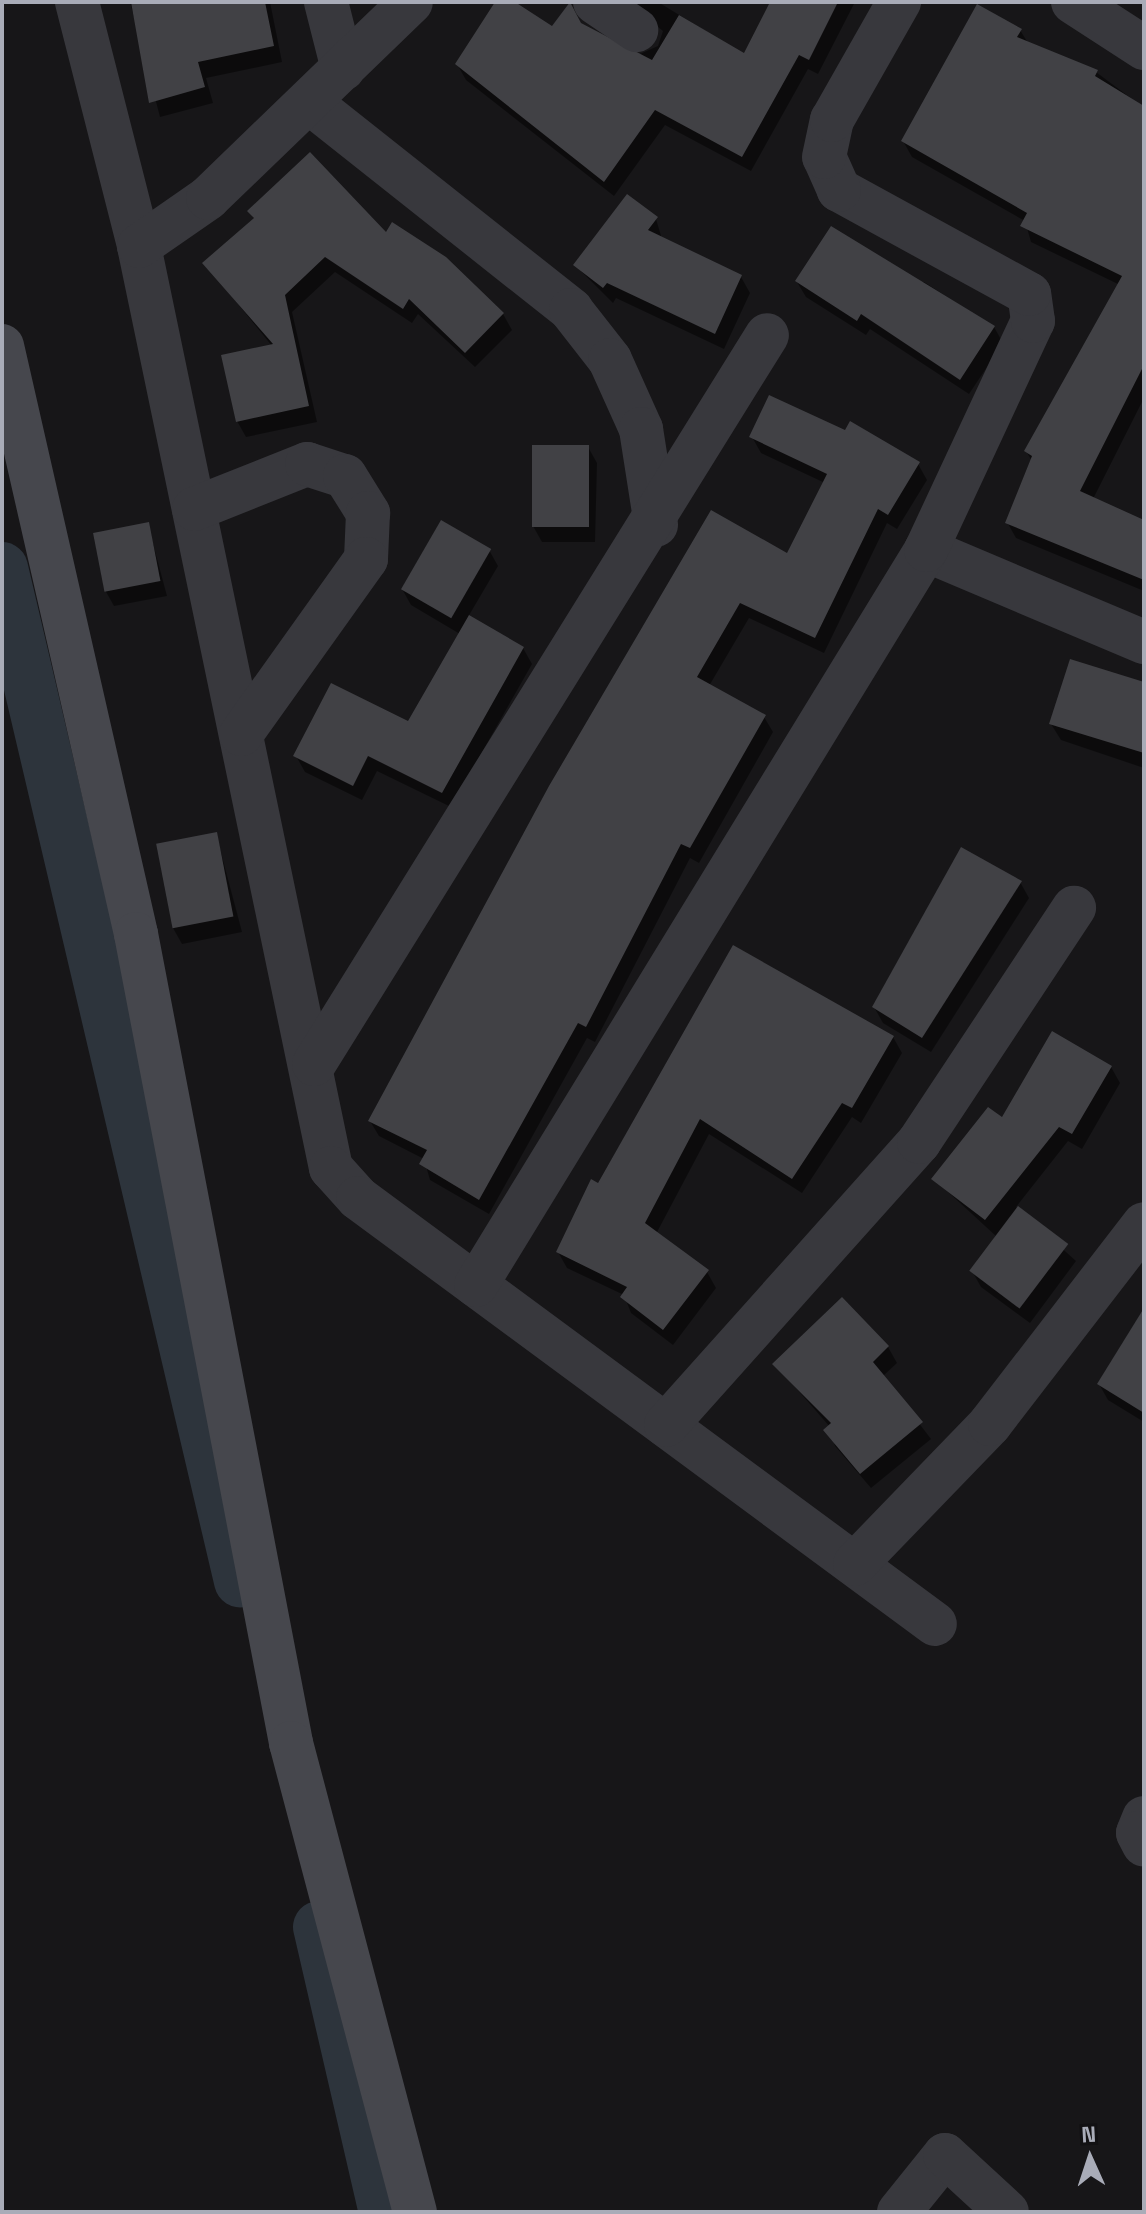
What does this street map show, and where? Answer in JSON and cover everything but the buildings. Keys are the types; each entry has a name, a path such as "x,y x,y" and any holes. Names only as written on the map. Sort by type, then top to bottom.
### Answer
{"street":[{"path":"77,2 139,246 314,1064 331,1168 358,1198 935,1624"},
{"path":"326,2 343,69"},
{"path":"139,246 208,198 411,2"},
{"path":"595,2 636,30"},
{"path":"476,1285 926,550 1035,306 1029,294 839,190 824,157 832,120 899,2"},
{"path":"1073,2 1144,48"},
{"path":"309,102 571,310 610,360 641,429 656,525"},
{"path":"314,1064 656,525 767,335"},
{"path":"2,346 136,934 291,1743 415,2212"},
{"path":"194,509 307,464 345,476 368,513 366,559 241,734"},
{"path":"926,550 1144,642"},
{"path":"666,1425 919,1142 1074,908"},
{"path":"855,1564 990,1424 1144,1224"},
{"path":"1144,1818 1138,1833 1144,1845"},
{"path":"899,2212 945,2155 1007,2212"}],"waterway":[{"path":"2,568 240,1581"},
{"path":"319,1927 385,2212"}]}
